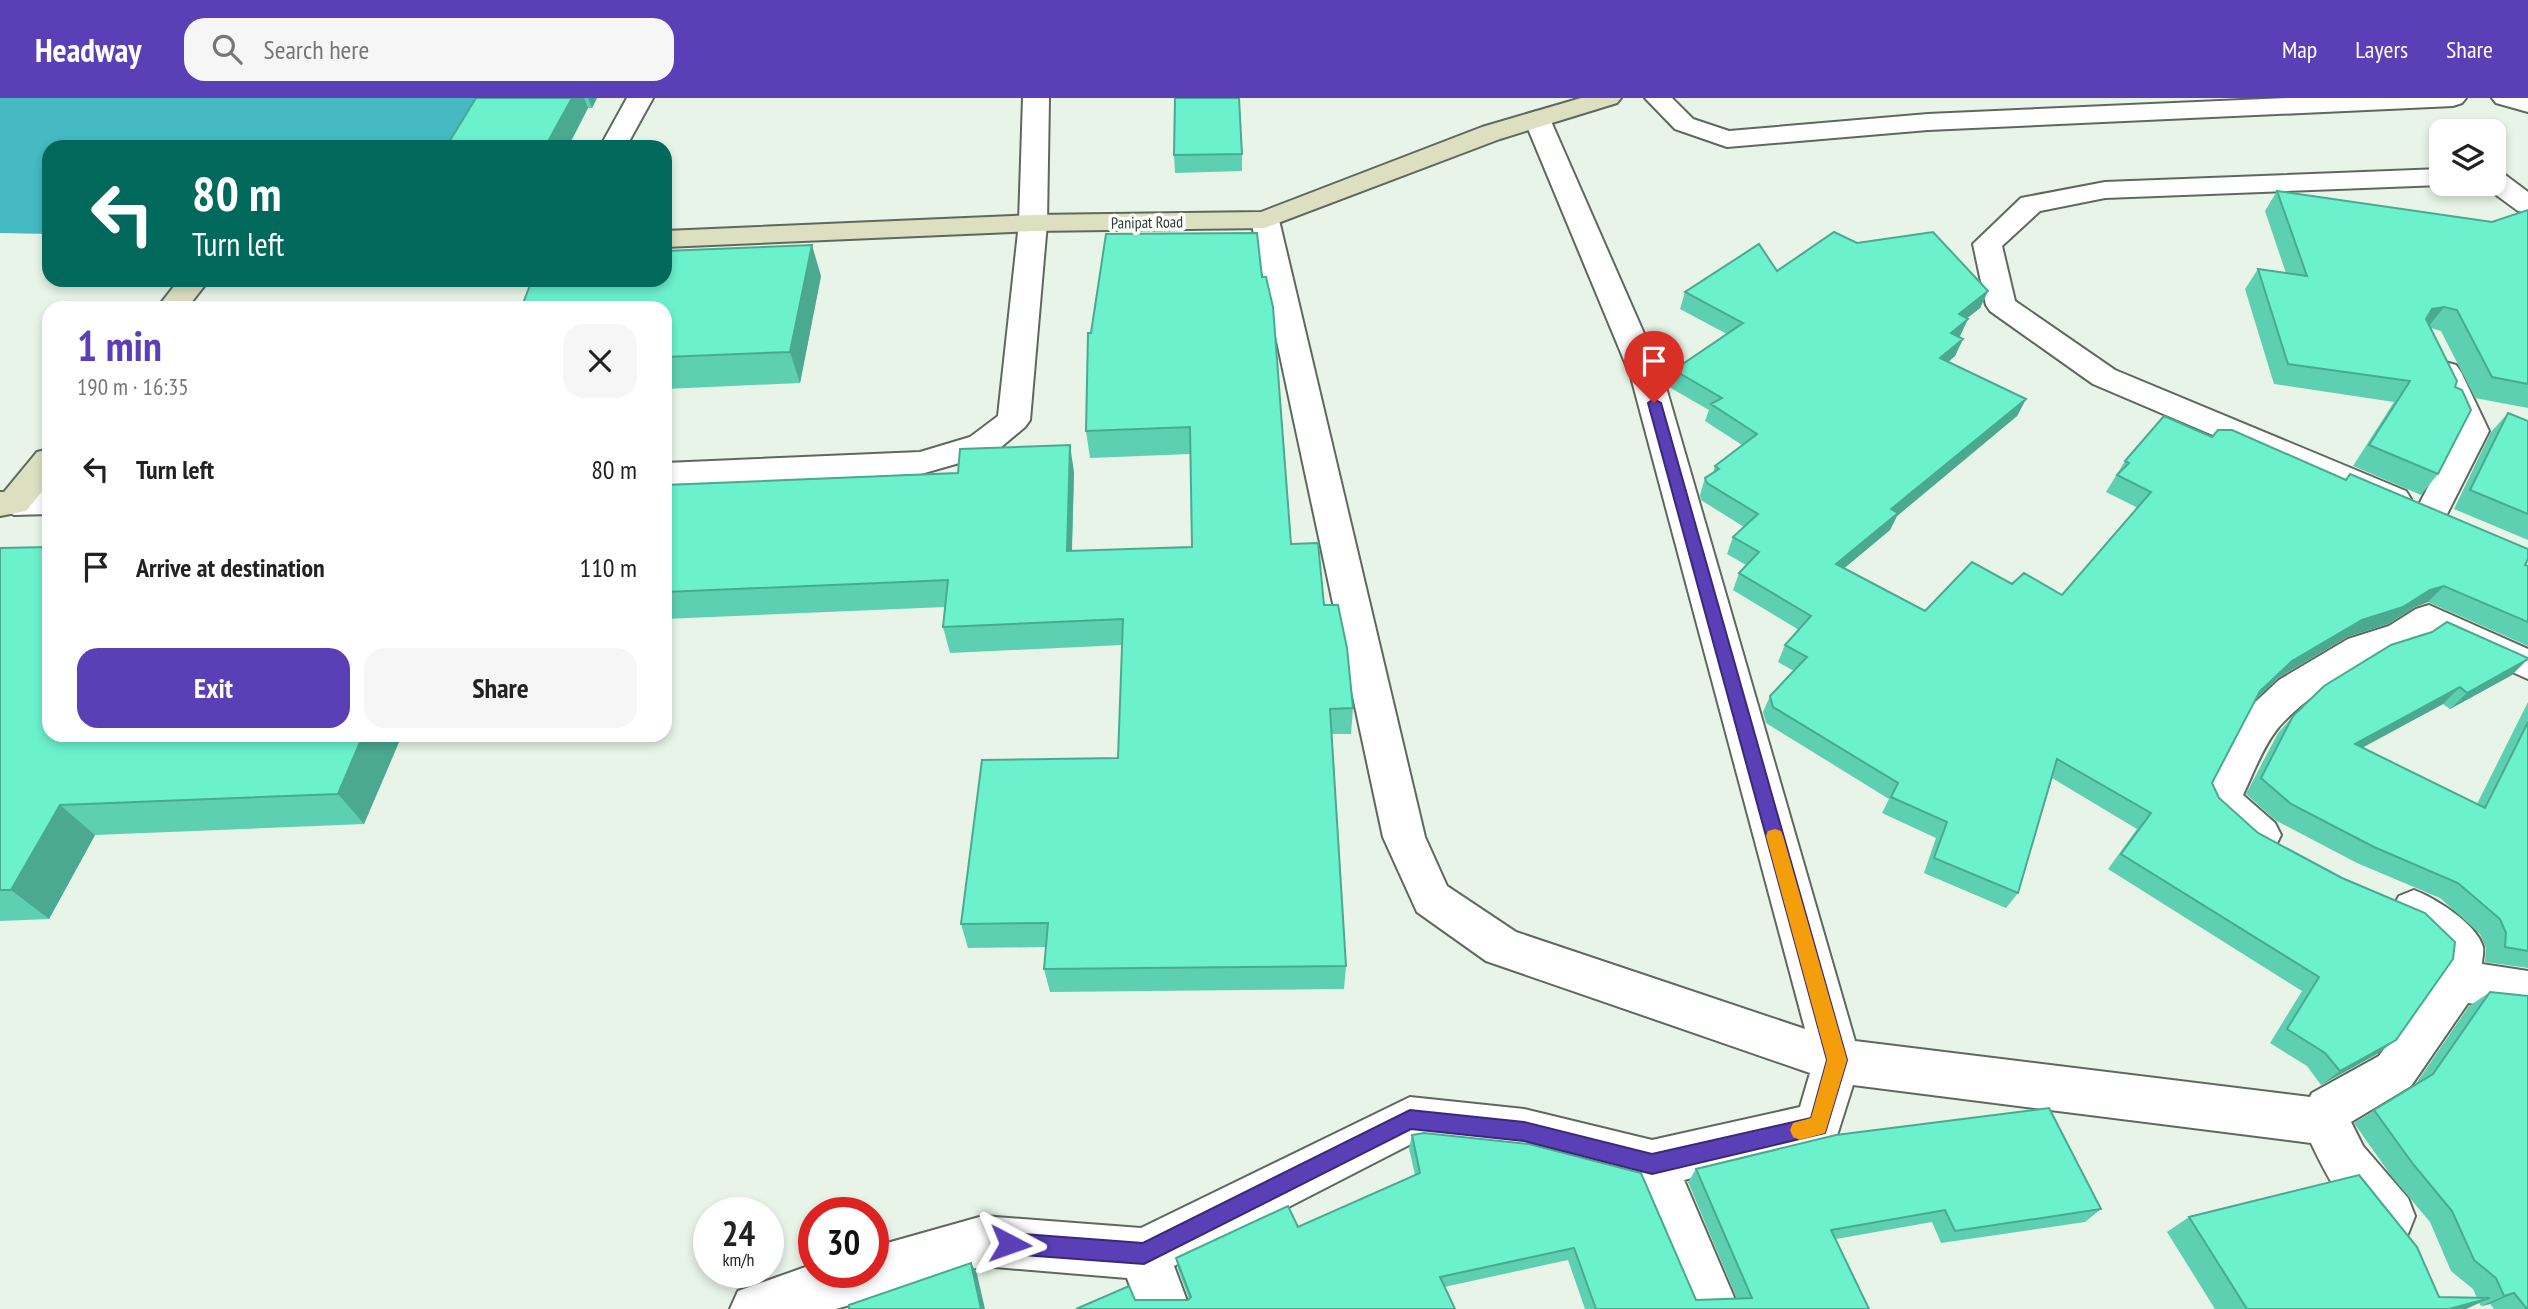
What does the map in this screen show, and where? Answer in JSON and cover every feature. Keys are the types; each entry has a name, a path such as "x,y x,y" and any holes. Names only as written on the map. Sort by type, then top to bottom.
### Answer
{"street":[{"path":"616,140 640,98"},
{"path":"672,474 920,463 982,445 1014,420 1033,223 1036,98"},
{"name":"Panipat Road","path":"672,239 1033,223 1265,220 1491,133 1608,98"},
{"path":"1657,98 1684,124 1727,139 1928,122 2452,98"},
{"path":"2505,98 2528,104"},
{"path":"756,1309 802,1293 983,1241 1144,1254 1410,1120 1524,1132 1652,1164 1818,1126 1837,1060 1647,377 1537,119"},
{"path":"2506,174 2528,173"},
{"path":"2429,177 2105,190 2031,204 1987,244 2001,305 2104,377 2443,519 2473,431 2434,351"},
{"path":"2506,189 2528,205"},
{"path":"1265,220 1404,837 1432,899 1502,947 1837,1060 2326,1122"},
{"path":"178,301 188,287"},
{"path":"7,504 42,467"},
{"path":"7,504 42,502"},
{"path":"2294,853 2259,834 2220,800 2262,720 2293,690 2361,649 2402,636 2429,620 2528,665"},
{"path":"2376,893 2423,913 2462,949 2458,981 2395,1071 2329,1109 2326,1122 2346,1163 2410,1242 2416,1254"},
{"path":"2458,981 2528,991"},
{"path":"1652,1164 1713,1309"},
{"path":"1144,1254 1164,1309"}],"water":[{"path":"0,98 487,98 457,140 42,140 42,234 0,233"}],"building":[{"path":"476,98 572,98 549,140 450,140"},
{"path":"1175,98 1239,98 1242,154 1174,155"},
{"path":"2277,191 2492,222 2528,210 2528,384 2492,377 2457,310 2444,307 2432,309 2426,319 2457,381 2455,387 2462,390 2471,410 2438,474 2369,445 2410,381 2288,364 2258,269 2307,276"},
{"path":"1834,232 1857,243 1933,232 1988,291 1959,314 1968,319 1951,333 1963,339 1940,358 2026,399 1891,509 1898,513 1836,564 1925,611 1972,562 2012,584 2024,573 2062,595 2151,492 2117,475 2129,463 2125,461 2164,416 2212,437 2218,430 2232,430 2346,480 2350,474 2528,549 2525,565 2528,566 2528,622 2444,586 2430,590 2403,607 2362,620 2292,661 2260,691 2212,783 2219,798 2258,833 2342,878 2425,913 2455,942 2453,959 2396,1040 2340,1071 2325,1053 2287,1029 2319,977 2121,854 2151,813 2057,759 2018,893 1934,858 1947,822 1891,797 1898,783 1773,707 1770,696 1807,657 1785,645 1811,616 1739,573 1759,552 1733,537 1758,514 1707,483 1705,478 1719,469 1715,466 1757,434 1711,404 1722,398 1674,370 1743,323 1685,292 1759,244 1777,271"},
{"path":"1257,233 1262,277 1266,277 1273,307 1291,544 1318,543 1324,605 1338,605 1347,648 1353,708 1330,709 1346,966 1044,969 1048,923 961,924 982,760 1118,758 1123,619 943,627 948,580 672,592 672,485 958,473 960,449 1070,445 1067,551 1192,547 1190,427 1086,431 1088,333 1091,333 1106,234"},
{"path":"812,245 790,352 672,357 672,301 524,301 529,287 672,287 672,251"},
{"path":"2508,413 2528,421 2528,514 2470,490"},
{"path":"42,547 42,742 360,742 338,794 60,805 11,890 0,890 0,548"},
{"path":"2447,622 2528,659 2467,693 2460,687 2355,744 2485,808 2528,722 2528,951 2505,947 2506,933 2500,919 2458,883 2374,847 2291,804 2261,778 2293,716 2324,686 2391,645 2432,632"},
{"path":"2490,992 2528,996 2528,1309 2514,1293 2504,1296 2496,1278 2474,1260 2452,1211 2413,1164 2374,1110 2433,1074"},
{"path":"2049,1108 2101,1209 1955,1231 1945,1210 1831,1230 1869,1309 1596,1309 1574,1248 1440,1277 1455,1309 1076,1309 1129,1286 1135,1300 1188,1300 1191,1297 1176,1258 1288,1206 1298,1227 1420,1173 1412,1135 1424,1133 1529,1144 1641,1173 1696,1300 1752,1298 1696,1169 1836,1135"},
{"path":"2359,1175 2417,1247 2439,1297 2490,1298 2449,1309 2247,1309 2189,1217"},
{"path":"971,1263 981,1309 849,1309 849,1305"}],"slow traffic":[{"path":"1775,836 1837,1060 1818,1126 1800,1130"}],"route":[{"path":"1010,1244 1144,1254 1410,1120 1524,1132 1652,1164 1818,1126 1837,1060 1654,403"}]}
